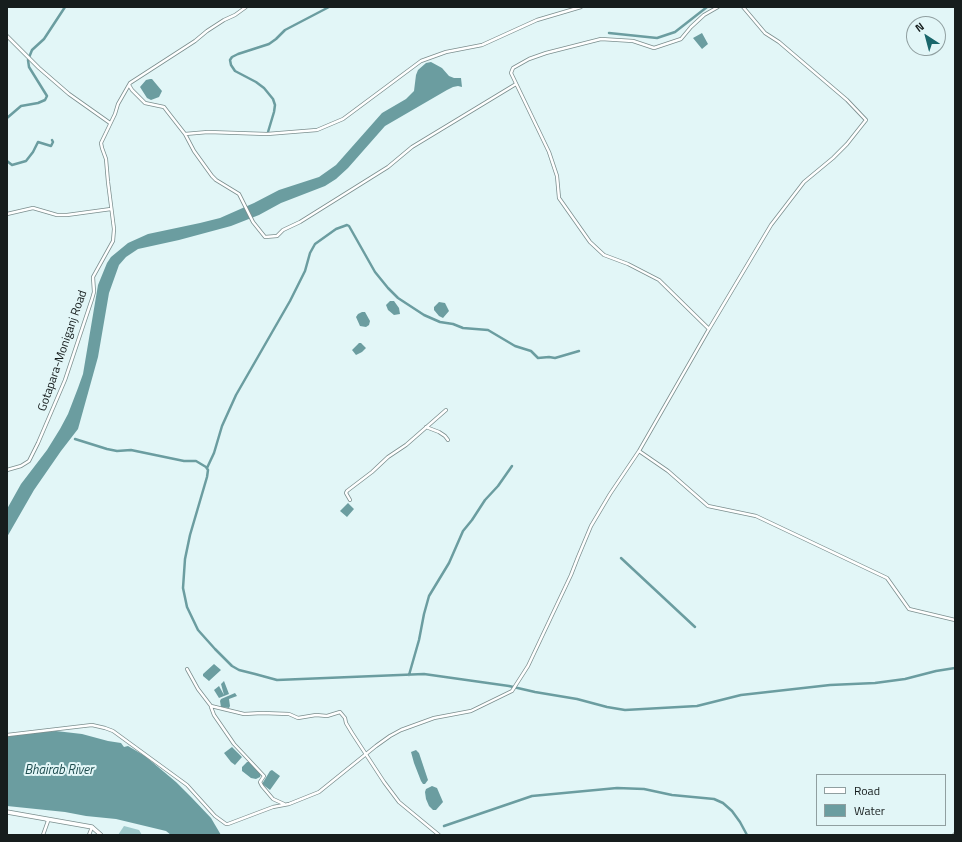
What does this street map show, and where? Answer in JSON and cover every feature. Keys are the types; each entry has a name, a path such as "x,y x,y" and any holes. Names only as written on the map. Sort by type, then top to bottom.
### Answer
{"main road":[{"path":"7,812 92,827 102,835"}],"street":[{"name":"Gotapara-Moniganj Road","path":"7,470 21,466 29,461 49,418 64,380 94,292 93,277 114,241 106,159 101,143 118,104 129,84 195,41 207,31 246,7"},
{"path":"185,134 208,132 267,134 317,130 343,119 422,61 446,52 482,45 537,20 581,7"},
{"path":"709,329 659,280 628,264 604,255 590,242 560,198 557,176 549,152 511,73 513,68 530,60 546,54 601,39 633,41 654,48 681,39 704,15 718,7"},
{"path":"7,735 92,725 113,731 187,785 215,816 227,824 319,792 366,754 390,736 401,730 434,718 471,711 512,691 528,666 571,575 592,526 610,494 639,451 771,225 804,182 833,158 847,144 866,120 847,100 779,42 765,33 744,7"},
{"path":"7,36 39,68 69,94 110,122"},
{"path":"129,84 132,90 145,103 164,107 185,134 194,151 212,176 235,191 241,198 253,222 263,237 277,236 283,230 300,222 388,167 412,147 516,84"},
{"path":"7,214 33,208 52,214 67,215 111,209"},
{"path":"350,500 346,493 347,491 372,472 388,457 406,445 446,410"},
{"path":"426,427 439,432 448,440"},
{"path":"639,451 668,471 708,506 756,516 887,578 910,609 955,620"},
{"path":"188,669 198,689 211,706 214,715 234,744 264,776 260,782 262,786 274,799 285,804"},
{"path":"211,706 244,714 289,714 298,718 316,715 328,716 340,712 345,718 348,727 384,782 399,802 439,835"},
{"path":"43,835 48,821 45,819"},
{"path":"89,835 92,827"}],"shaded area":[{"path":"124,826 139,830 142,835 118,835"}],"water":[{"path":"702,33 708,44 702,49 693,38"},
{"path":"431,62 442,68 449,76 461,78 462,87 453,87 447,90 385,126 348,168 336,179 325,186 281,203 259,215 231,226 138,249 126,257 119,265 109,293 98,357 78,429 34,490 7,537 7,509 21,484 47,450 60,429 68,414 78,388 83,374 98,285 111,257 128,243 148,234 220,218 279,190 319,177 336,165 382,113 406,99 414,91 418,70 426,63"},
{"path":"152,79 162,91 159,97 151,100 147,98 140,87 146,80"},
{"path":"390,301 394,301 399,308 400,314 394,315 388,310 386,305"},
{"path":"439,302 445,303 449,311 443,318 434,310 434,307"},
{"path":"362,312 365,312 370,321 369,325 366,327 360,326 356,317"},
{"path":"359,343 366,348 356,355 352,350"},
{"path":"348,503 354,509 347,517 340,511"},
{"path":"214,664 221,670 209,681 203,676 203,674"},
{"path":"224,681 229,694 219,698 214,690 219,686 224,695 221,684"},
{"path":"235,693 237,696 229,699 229,708 221,707 221,699"},
{"name":"Bhairab River","path":"56,731 82,734 121,743 124,747 128,746 145,756 176,782 192,798 211,818 221,835 171,835 166,831 116,819 7,806 7,736"},
{"path":"232,747 242,757 235,765 224,753"},
{"path":"416,750 419,753 428,780 425,784 421,781 411,752"},
{"path":"247,762 250,762 261,774 260,777 256,779 251,778 242,771 242,767"},
{"path":"272,770 280,776 270,790 262,784"},
{"path":"432,786 437,788 443,802 436,810 433,810 429,806 426,799 426,789"}],"waterway":[{"path":"7,118 21,106 38,103 45,100 47,96 29,67 28,60 32,50 44,39 65,7"},
{"path":"268,132 274,112 275,105 273,99 264,88 256,82 235,71 230,60 238,54 269,44 285,30 329,7"},
{"path":"609,33 657,38 675,32 707,7"},
{"path":"7,161 12,165 26,161 38,142 51,146 53,142 52,140"},
{"path":"207,468 214,453 222,426 236,395 290,301 305,271 310,253 315,244 336,229 347,225 349,226 375,272 388,288 398,298 424,315 440,322 453,324 463,328 488,330 515,346 531,351 538,358 555,358 579,351"},
{"path":"75,439 117,451 131,450 184,461 196,461 206,467 208,470 207,477 190,535 185,559 183,588 187,607 198,630 232,666 239,670 277,680 424,674 509,686 625,710 697,706 741,695 830,685 875,683 905,679 955,668"},
{"path":"409,675 429,596 449,563 463,531 512,466"},
{"path":"621,558 695,627"},
{"path":"444,826 532,796 617,788 644,789 672,795 714,799 723,803 732,811 747,835"}]}
